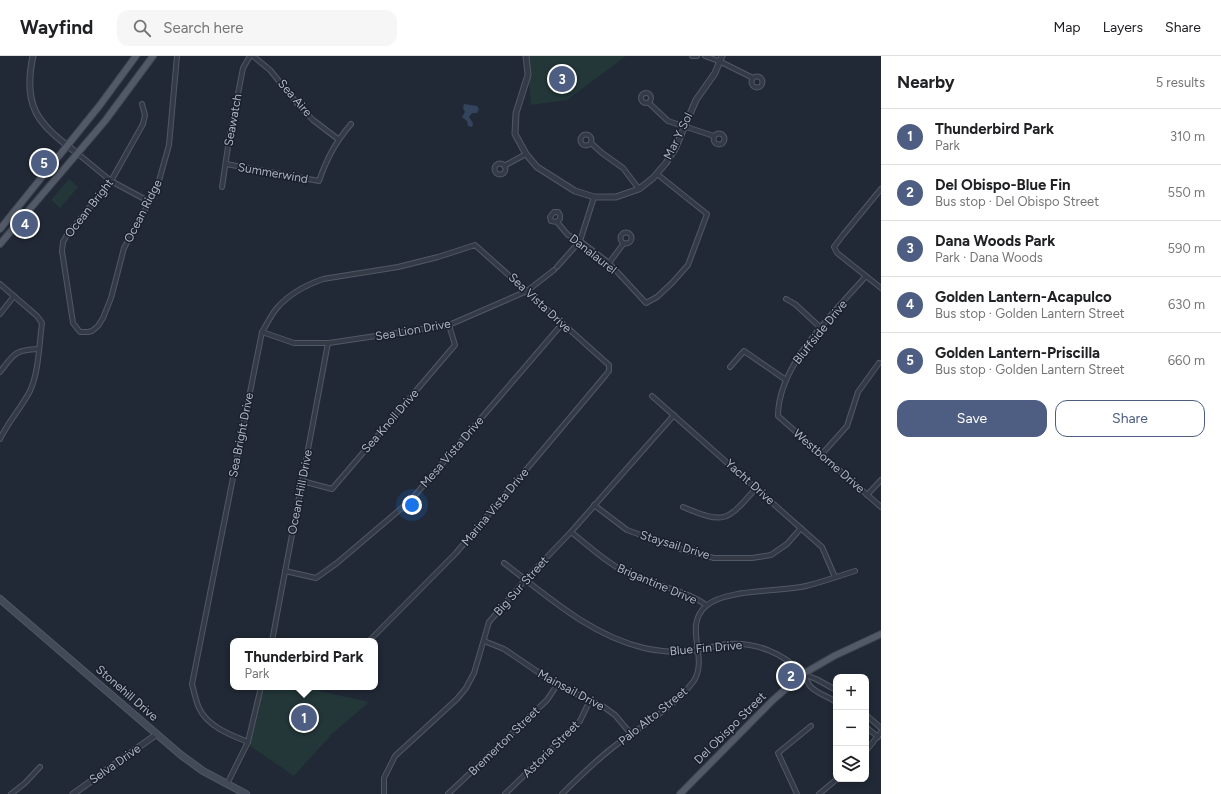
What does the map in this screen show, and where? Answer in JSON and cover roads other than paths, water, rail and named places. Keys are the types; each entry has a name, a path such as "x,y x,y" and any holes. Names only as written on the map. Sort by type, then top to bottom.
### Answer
{"main road":[{"path":"0,229 100,106 136,56"},
{"path":"0,244 105,121 153,56"},
{"name":"Stonehill Drive","path":"0,599 181,755 198,768 246,794"},
{"name":"Del Obispo Street","path":"680,794 773,700 803,674 834,656 881,634"}],"street":[{"path":"33,56 29,74 30,89 33,107 41,122 53,136 77,153 111,181 150,202"},
{"name":"Ocean Ridge","path":"88,332 95,329 103,318 111,298 124,248 150,202 160,180 169,145 177,56"},
{"name":"Seawatch","path":"222,187 242,68 250,56"},
{"name":"Sea Aire","path":"253,56 270,70 300,107 313,120 338,139"},
{"name":"Mar Y Sol","path":"526,56 528,75 516,113 515,134 526,154 537,167 575,191 594,197 616,197 639,189 657,174 675,149 696,100 721,62 722,56"},
{"path":"692,56 698,56"},
{"path":"705,56 721,62 753,78"},
{"path":"649,103 668,121 714,136"},
{"name":"Ocean Bright","path":"88,332 80,332 73,323 62,251 63,246 67,235 111,181 143,124 145,115 142,104"},
{"path":"338,139 351,124"},
{"name":"Summerwind","path":"226,164 319,181 327,160 338,139"},
{"path":"591,143 623,168 639,189"},
{"path":"504,166 526,154"},
{"name":"Danalaurel","path":"557,222 568,235 580,241 609,263 646,303 656,297 672,283 688,265 707,214 657,174"},
{"path":"881,189 834,248 837,253 881,288"},
{"name":"Sea Lion Drive","path":"262,332 294,343 328,344 449,326 527,291 555,269 580,241 594,197"},
{"path":"609,263 624,243"},
{"name":"Sea Vista Drive","path":"470,246 475,245 479,247 562,324 609,365"},
{"name":"Sea Bright Drive","path":"248,742 224,732 209,721 200,710 192,684 262,332 277,308 286,300 312,283 323,279 398,267 438,257 470,246"},
{"name":"Bluffside Drive","path":"778,416 778,405 786,380 797,357 866,276"},
{"path":"0,284 37,316 42,323 38,349 37,372 30,391 0,439"},
{"path":"0,314 14,296"},
{"path":"786,299 795,304 821,328"},
{"name":"Mesa Vista Drive","path":"285,571 316,578 337,563 410,501 562,324"},
{"name":"Sea Knoll Drive","path":"302,481 332,488 455,345 449,326"},
{"name":"Ocean Hill Drive","path":"273,638 328,344"},
{"path":"0,372 18,352 23,350 38,349"},
{"path":"730,367 744,351 786,380"},
{"path":"822,454 847,426 858,392 879,364"},
{"name":"Marina Vista Drive","path":"372,638 456,553 606,376 609,371 609,365"},
{"name":"Yacht Drive","path":"652,396 822,547 835,577"},
{"name":"Big Sur Street","path":"384,792 384,778 395,756 457,699 466,688 474,673 489,622 674,415"},
{"name":"Westborne Drive","path":"778,416 881,507"},
{"path":"867,495 881,480"},
{"path":"683,507 711,517 720,518 728,516 734,512 756,488"},
{"name":"Staysail Drive","path":"594,505 627,530 680,549 714,558 752,558 771,555 787,544 801,528"},
{"name":"Brigantine Drive","path":"571,532 608,563 664,588 695,597 706,606"},
{"name":"Blue Fin Drive","path":"504,564 577,618 619,639 642,648 676,652 699,650 728,644 757,646 774,652 784,658 803,674 833,688"},
{"path":"706,606 723,597 805,586 855,571"},
{"name":"Palo Alto Street","path":"562,794 592,765 674,702 694,681 699,670 699,650 695,628 696,621 706,606"},
{"name":"Mainsail Drive","path":"484,641 504,649 557,685 604,707 615,715 631,734"},
{"name":"Blue Fin Drive","path":"803,674 810,686 833,700"},
{"name":"Bremerton Street","path":"448,794 547,700 557,685"},
{"path":"227,784 248,742 260,690"},
{"name":"Astoria Street","path":"505,794 580,721 590,700"},
{"path":"869,718 881,728"},
{"path":"797,794 778,753 811,726"},
{"path":"869,730 878,737"},
{"path":"869,748 881,732"},
{"name":"Selva Drive","path":"73,794 157,734"},
{"path":"11,794 25,783 40,767"},
{"path":"819,794 833,782"}],"water":[{"path":"464,104 477,106 479,109 477,113 472,113 469,117 473,123 472,127 468,126 467,121 462,117 465,112 463,108"}],"place":[{"name":"Dana Woods Park","path":"562,79"},
{"name":"Golden Lantern-Priscilla","path":"44,163"},
{"name":"Golden Lantern-Acapulco","path":"25,224"},
{"name":"Del Obispo-Blue Fin","path":"791,676"},
{"name":"Thunderbird Park","path":"304,718"}]}
